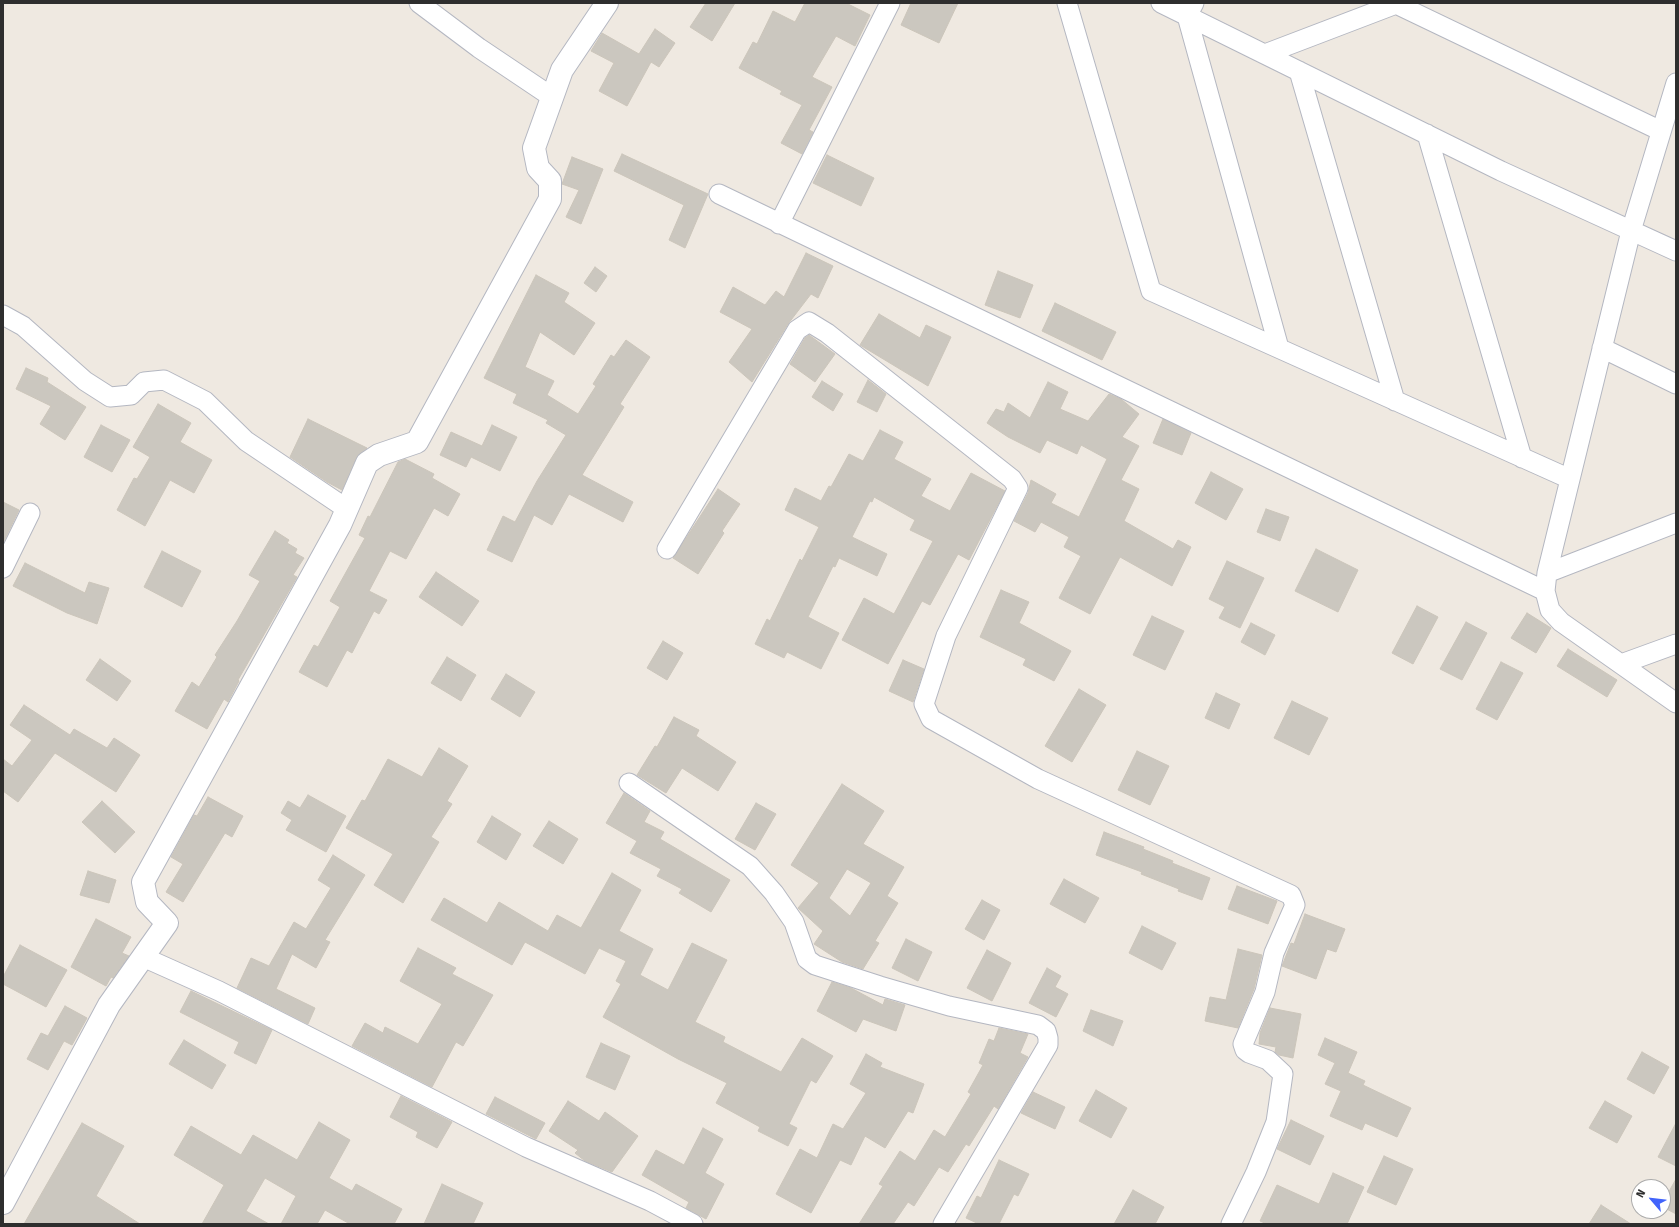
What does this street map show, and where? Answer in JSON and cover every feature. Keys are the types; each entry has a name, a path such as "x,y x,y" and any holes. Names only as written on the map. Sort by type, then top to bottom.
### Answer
{"street":[{"path":"419,3 479,48 552,97"},
{"path":"3,1202 109,1005 167,924 147,902 143,882 340,526 367,463 379,455 417,442 550,199 550,181 538,168 534,148 562,70 607,3"},
{"path":"778,224 890,3"},
{"path":"1067,3 1151,291 1570,479"},
{"path":"1161,3 1191,9 1265,54 1299,71 1427,134 1676,251"},
{"path":"1265,54 1374,7 1396,4 1662,131"},
{"path":"1191,9 1279,348"},
{"path":"1299,71 1395,401"},
{"path":"1676,83 1631,231 1546,582 1550,610 1561,622 1676,703"},
{"path":"1427,134 1522,458"},
{"path":"719,194 778,224 1546,582 1676,523"},
{"path":"3,315 23,326 85,381 110,397 131,395 144,382 164,380 205,401 246,441 348,509"},
{"path":"667,549 797,330 808,322 827,333 1012,479 1018,488 1011,505 946,636 924,704 931,719 1038,779 1292,895 1295,904 1274,953 1265,992 1243,1044 1245,1050 1249,1053 1268,1060 1284,1074 1276,1122 1256,1172 1231,1224"},
{"path":"1602,348 1676,384"},
{"path":"3,568 30,513"},
{"path":"1621,664 1676,644"},
{"path":"629,783 750,866 774,893 794,922 807,959 815,965 888,989 948,1006 1038,1025 1046,1030 1048,1045 943,1224"},
{"path":"143,956 219,990 526,1147 650,1201 694,1224"}],"building":[{"path":"706,3 735,3 712,41 690,27"},
{"path":"805,3 846,3 870,15 855,46 836,36 812,77 832,87 809,130 813,132 802,154 781,143 802,105 780,94 782,91 739,68 753,42 757,44 773,11 795,22"},
{"path":"911,3 958,3 939,43 901,25"},
{"path":"655,29 675,43 659,67 651,62 627,106 599,91 614,63 591,51 602,33 639,54"},
{"path":"622,154 708,194 685,248 669,240 684,205 614,171"},
{"path":"827,155 874,178 861,206 813,183"},
{"path":"572,157 603,169 581,224 566,217 579,190 562,184"},
{"path":"806,253 833,266 818,298 811,294 788,324 752,382 729,362 752,329 720,312 733,287 765,305 776,291 784,297"},
{"path":"595,267 607,276 596,292 584,283"},
{"path":"998,271 1033,285 1020,318 985,305"},
{"path":"536,275 569,293 564,302 595,323 574,355 540,332 525,367 554,381 547,395 578,414 596,386 593,384 611,355 614,357 626,340 650,357 620,404 624,407 582,475 633,502 623,522 569,494 552,525 534,515 512,562 487,550 503,516 515,522 537,481 566,435 546,423 548,420 513,403 517,394 484,378"},
{"path":"1055,303 1116,332 1102,360 1042,331"},
{"path":"879,314 920,338 926,325 951,337 928,386 860,345"},
{"path":"809,335 835,354 815,382 790,364 805,338"},
{"path":"26,368 48,378 47,382 86,407 65,440 40,424 51,406 16,389"},
{"path":"868,380 886,394 877,412 857,402"},
{"path":"822,381 843,394 833,411 812,397"},
{"path":"1048,382 1068,392 1060,409 1088,421 1109,394 1121,399 1139,414 1122,437 1139,446 1121,480 1139,489 1124,521 1173,549 1178,540 1191,547 1172,586 1120,557 1090,614 1059,598 1081,556 1064,547 1069,537 1041,522 1035,532 1014,521 1028,493 1031,480 1056,494 1051,503 1079,517 1107,459 1081,445 1077,454 1047,440 1040,453 1008,437 987,423 996,409 1004,412 1008,403 1030,418"},
{"path":"158,404 191,423 180,442 212,460 194,493 170,480 145,526 117,510 134,478 137,479 150,457 133,447"},
{"path":"308,419 367,448 356,458 342,490 327,482 290,457"},
{"path":"1163,419 1191,433 1182,455 1153,443"},
{"path":"101,425 130,440 112,472 84,457"},
{"path":"492,425 517,437 500,471 471,457 466,467 440,455 451,432 482,446"},
{"path":"880,430 903,442 894,459 931,479 921,496 950,511 971,473 1005,491 969,560 958,554 930,605 922,601 888,664 842,640 864,598 894,614 933,541 910,530 915,520 874,497 872,502 870,501 852,537 887,554 877,576 839,558 835,567 833,566 808,617 839,633 821,669 787,652 784,658 755,644 767,619 770,621 800,559 802,561 819,527 785,510 795,488 821,501 829,486 831,487 849,454 863,461"},
{"path":"405,459 434,474 432,478 460,494 448,516 434,508 406,559 390,551 369,591 387,600 379,614 374,611 352,653 347,650 327,687 299,672 314,645 318,647 340,607 330,601 365,538 359,535 368,516 370,517 398,462"},
{"path":"1211,472 1243,489 1226,520 1195,503"},
{"path":"718,489 740,504 722,531 724,533 698,574 673,558"},
{"path":"3,502 19,510 3,543"},
{"path":"1266,509 1289,517 1280,541 1257,532"},
{"path":"275,531 289,540 287,543 297,549 295,553 304,558 293,575 297,577 238,680 239,681 228,702 224,699 207,729 175,711 192,682 199,687 217,657 215,655 260,581 249,575"},
{"path":"1316,549 1358,570 1338,612 1295,591"},
{"path":"162,551 201,571 182,607 144,587"},
{"path":"1227,561 1264,578 1240,628 1219,618 1225,607 1209,599"},
{"path":"25,563 85,593 89,582 109,588 97,624 67,613 13,586"},
{"path":"436,572 479,601 462,626 419,597"},
{"path":"1001,590 1029,602 1019,623 1071,651 1054,681 1023,665 1026,659 980,637"},
{"path":"1417,606 1438,617 1413,664 1392,653"},
{"path":"1527,613 1551,628 1536,653 1511,638"},
{"path":"1152,616 1184,631 1165,670 1133,655"},
{"path":"1466,622 1487,633 1462,680 1440,669"},
{"path":"1251,623 1275,635 1265,655 1241,642"},
{"path":"663,641 683,653 667,680 647,668"},
{"path":"1568,649 1617,680 1607,697 1557,666"},
{"path":"447,657 476,675 461,701 431,683"},
{"path":"100,659 131,681 117,701 86,680"},
{"path":"903,660 924,669 913,702 889,691"},
{"path":"1501,662 1523,673 1497,720 1476,709"},
{"path":"506,674 535,692 520,717 491,699"},
{"path":"1079,689 1106,705 1072,762 1045,746"},
{"path":"1216,693 1240,704 1229,729 1205,718"},
{"path":"1292,701 1328,718 1309,755 1274,738"},
{"path":"24,705 70,735 74,729 107,748 114,738 140,755 116,792 55,753 18,802 3,791 3,759 12,766 32,740 10,725"},
{"path":"674,717 699,730 696,736 736,762 718,791 682,768 666,793 637,775 655,746 657,747"},
{"path":"439,748 468,766 447,801 452,804 431,837 439,842 403,903 374,885 393,854 346,828 362,800 365,801 388,759 422,777"},
{"path":"1137,751 1169,766 1150,805 1118,790"},
{"path":"842,784 884,811 863,844 904,867 887,896 898,903 875,941 879,943 863,969 842,962 814,944 823,931 798,908 819,883 791,865","holes":["847,869 871,883 850,916 829,898"]},
{"path":"624,793 650,811 644,822 664,832 660,839 730,880 711,912 679,893 682,889 657,876 661,869 630,853 637,841 606,823"},
{"path":"308,795 346,816 326,852 286,830 292,820 281,813 288,801 300,808"},
{"path":"208,797 243,816 232,837 225,833 183,902 166,892 183,864 171,857 194,815 197,816"},
{"path":"102,801 135,832 115,853 82,822"},
{"path":"756,803 776,814 755,850 735,839"},
{"path":"492,816 521,834 506,860 477,842"},
{"path":"549,821 578,839 563,864 533,846"},
{"path":"1104,832 1144,847 1143,849 1173,861 1172,863 1210,878 1202,900 1141,874 1142,872 1096,855"},
{"path":"333,855 365,875 325,940 330,942 316,968 292,954 276,989 315,1008 308,1024 237,988 251,958 269,966 294,922 306,929 331,888 318,880"},
{"path":"88,871 116,880 109,903 80,895"},
{"path":"612,873 641,890 619,931 653,949 640,975 668,990 692,943 727,960 695,1022 725,1037 723,1042 781,1072 802,1038 833,1056 816,1083 811,1080 789,1124 797,1128 788,1146 758,1131 760,1127 716,1103 727,1083 678,1059 603,1017 621,984 616,981 626,961 599,948 585,974 525,942 512,965 431,920 444,898 487,923 499,902 548,931 557,915 581,928"},
{"path":"1064,879 1099,898 1085,923 1050,904"},
{"path":"1237,886 1277,901 1268,924 1228,909"},
{"path":"982,900 1000,910 984,940 965,929"},
{"path":"1305,914 1345,929 1336,952 1327,949 1316,979 1282,966 1291,943 1294,944"},
{"path":"96,919 131,937 122,953 129,956 113,978 111,977 106,986 71,967"},
{"path":"1142,926 1176,943 1162,970 1129,953"},
{"path":"906,939 932,952 918,981 892,968"},
{"path":"20,945 67,970 46,1007 3,984 3,977"},
{"path":"418,948 456,968 452,974 493,995 463,1046 456,1042 432,1087 352,1046 365,1023 383,1033 385,1027 418,1044 442,1004 400,981"},
{"path":"1238,949 1262,955 1254,989 1238,1028 1205,1021 1210,997 1226,1000"},
{"path":"987,950 1011,963 992,1001 967,988"},
{"path":"1047,968 1061,976 1055,987 1068,994 1056,1017 1029,1003"},
{"path":"832,982 851,988 883,1005 885,999 905,1005 896,1031 863,1019 856,1032 817,1011"},
{"path":"191,991 272,1030 256,1064 234,1053 239,1042 180,1012"},
{"path":"65,1006 87,1018 72,1045 64,1041 48,1070 27,1059 41,1033 48,1036"},
{"path":"1270,1008 1301,1014 1293,1058 1279,1055 1275,1052 1276,1047 1259,1044 1260,1033"},
{"path":"1091,1010 1123,1021 1113,1046 1083,1031"},
{"path":"999,1028 1028,1034 1020,1053 1028,1057 998,1109 994,1106 969,1146 966,1144 948,1172 939,1167 914,1206 908,1202 893,1224 859,1224 883,1186 879,1184 900,1151 915,1161 934,1130 945,1137 971,1094 968,1092 983,1065 979,1063 989,1039 994,1041"},
{"path":"1325,1038 1357,1052 1348,1073 1365,1081 1363,1085 1411,1108 1397,1137 1365,1123 1362,1130 1330,1116 1341,1091 1325,1084 1335,1063 1318,1055"},
{"path":"184,1040 226,1065 212,1089 169,1064"},
{"path":"601,1043 630,1056 615,1090 586,1077"},
{"path":"1642,1052 1669,1067 1654,1094 1627,1079"},
{"path":"866,1054 882,1063 880,1067 924,1084 913,1113 908,1111 885,1148 865,1136 851,1165 840,1160 811,1213 776,1194 800,1149 817,1158 833,1124 843,1129 866,1093 850,1084"},
{"path":"1096,1090 1127,1108 1111,1138 1079,1121"},
{"path":"1033,1092 1065,1107 1055,1129 1021,1113"},
{"path":"401,1096 452,1122 437,1148 416,1137 418,1132 390,1117"},
{"path":"495,1097 545,1123 536,1139 486,1114"},
{"path":"568,1101 599,1121 605,1112 638,1136 612,1172 585,1161 575,1153 578,1150 549,1131"},
{"path":"1605,1101 1632,1116 1617,1143 1589,1128"},
{"path":"1291,1120 1324,1136 1310,1165 1277,1149"},
{"path":"319,1122 350,1140 329,1178 352,1191 356,1184 402,1209 394,1224 350,1224 325,1210 317,1224 281,1224 296,1196 265,1178 246,1211 269,1224 202,1224 224,1185 174,1155 191,1126 241,1155 253,1135 297,1160"},
{"path":"82,1123 124,1146 96,1196 140,1224 24,1224"},
{"path":"1676,1123 1676,1166 1658,1157"},
{"path":"703,1128 723,1139 705,1173 724,1184 706,1219 686,1208 689,1202 642,1175 656,1150 684,1165"},
{"path":"1384,1156 1413,1169 1396,1205 1367,1192"},
{"path":"999,1160 1029,1174 1018,1196 1014,1194 999,1224 979,1224 966,1218 977,1196 981,1198"},
{"path":"1333,1173 1364,1187 1347,1224 1267,1224 1260,1221 1277,1185 1319,1204"},
{"path":"1676,1179 1676,1214 1671,1211 1671,1188"},
{"path":"442,1184 483,1203 473,1224 424,1224"},
{"path":"1133,1190 1164,1207 1155,1224 1114,1224"},
{"path":"1601,1205 1631,1224 1589,1224"}]}
